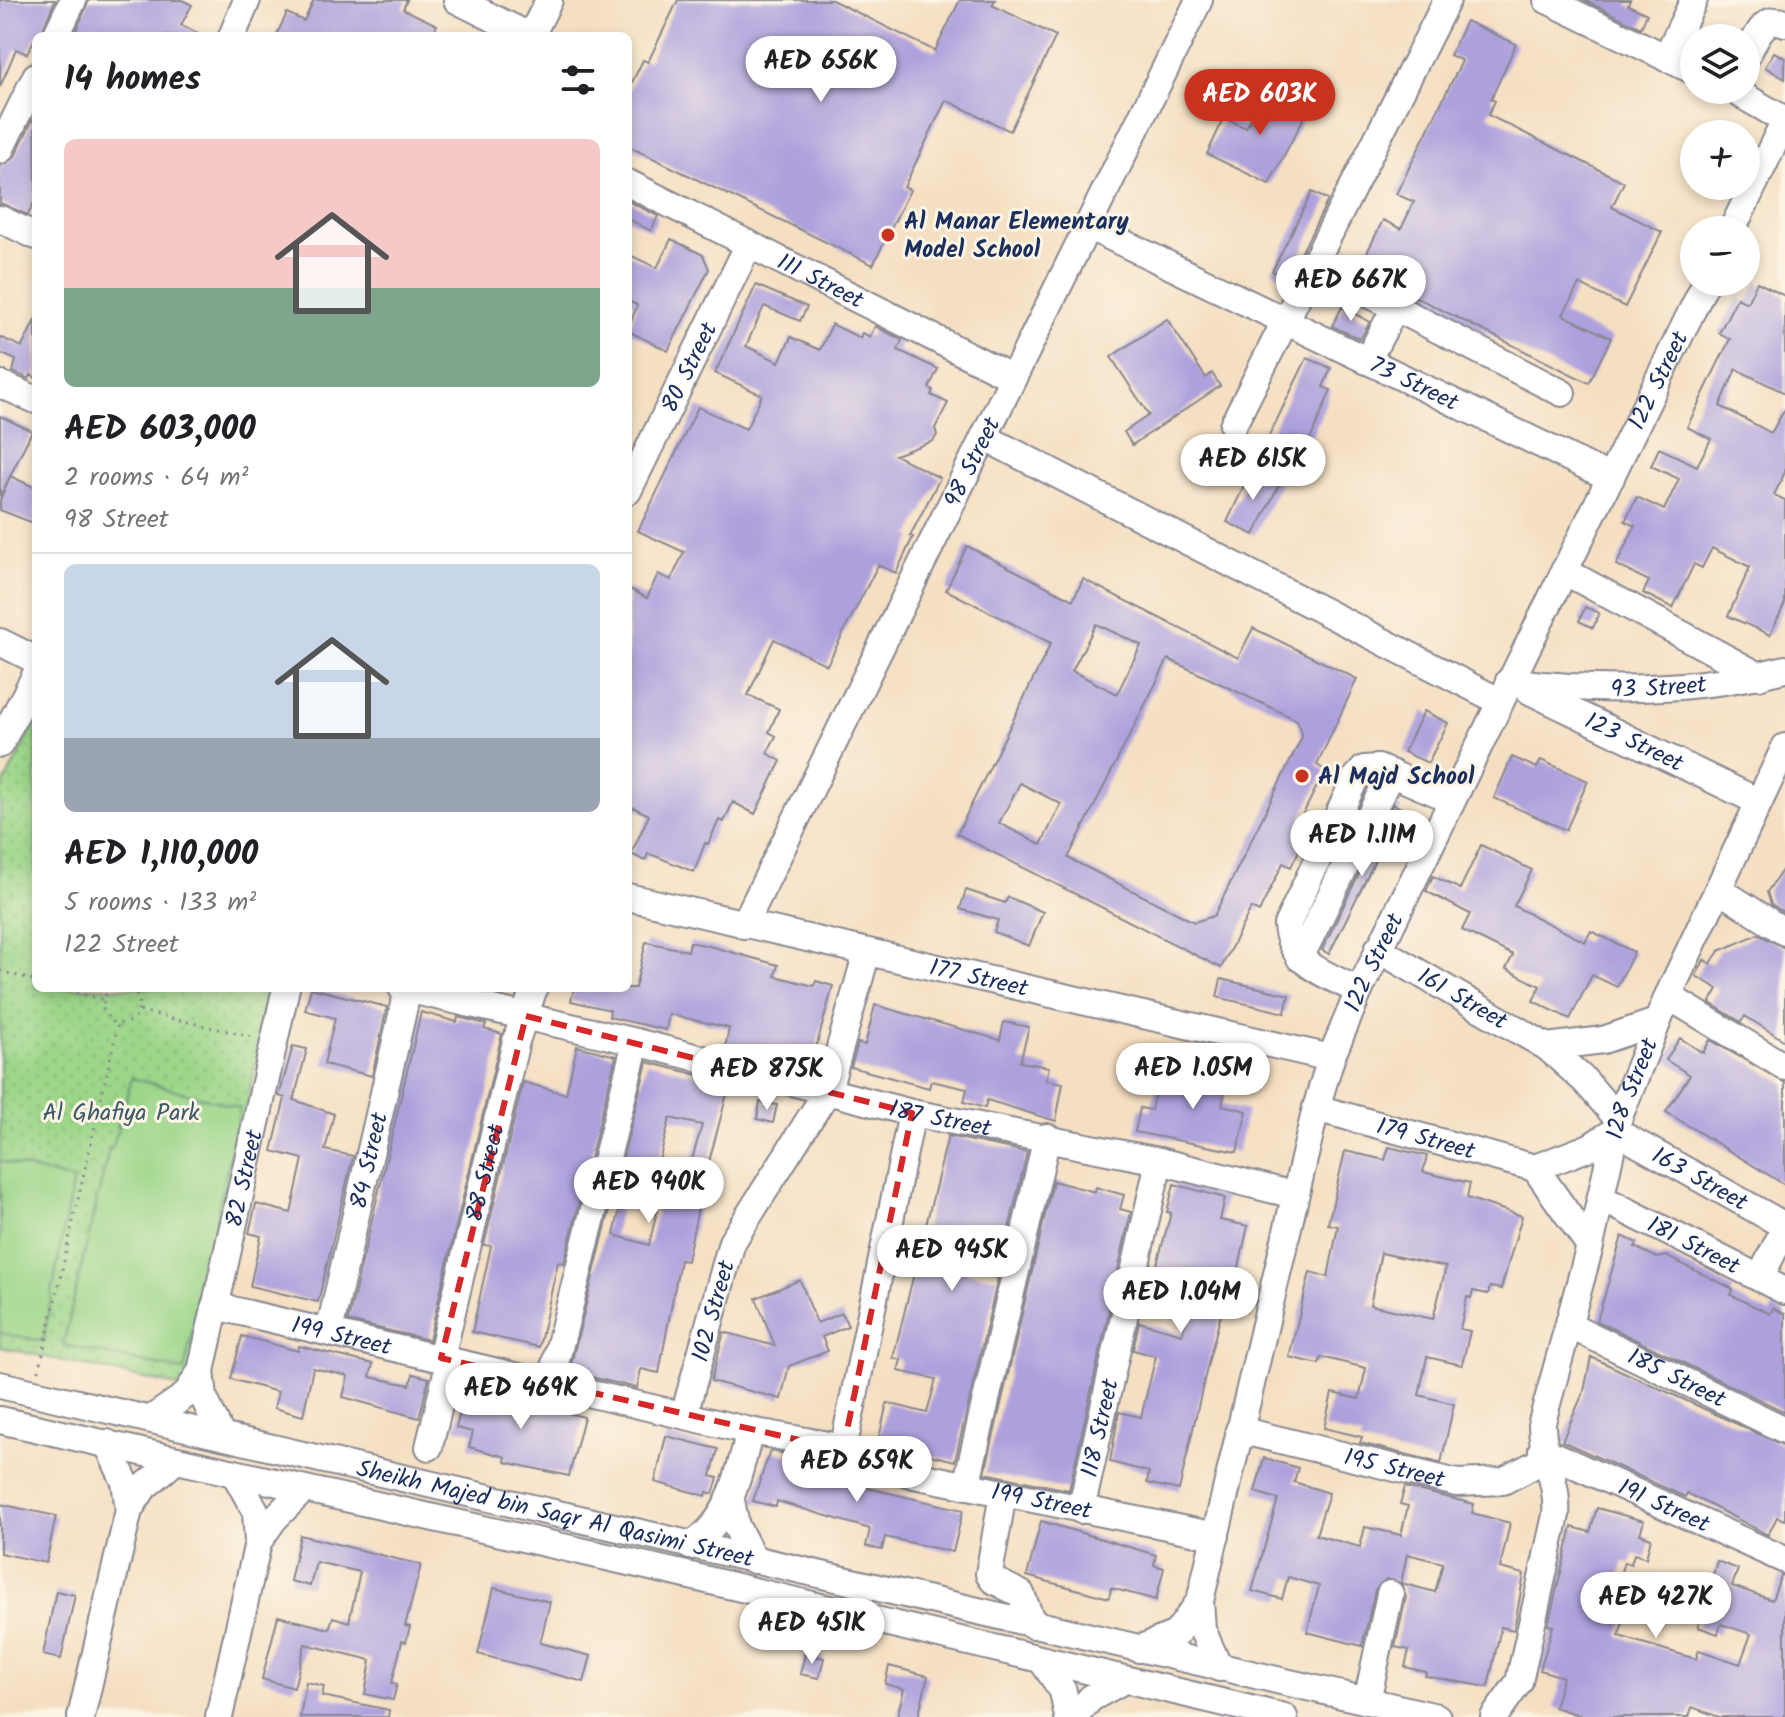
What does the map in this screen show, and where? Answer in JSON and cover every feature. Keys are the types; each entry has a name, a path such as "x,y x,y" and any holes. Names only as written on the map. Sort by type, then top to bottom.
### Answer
{"street":[{"path":"58,32 73,0"},
{"path":"234,32 247,0"},
{"path":"457,0 522,32"},
{"path":"532,32 549,0"},
{"name":"98 Street","path":"744,925 1199,0"},
{"path":"1233,425 1447,0"},
{"path":"1547,0 1680,64"},
{"path":"1666,58 1694,0"},
{"path":"1760,33 1766,23 1779,20 1785,23"},
{"path":"0,150 32,84"},
{"path":"1739,216 1785,120 1757,104"},
{"name":"111 Street","path":"632,185 1013,378"},
{"path":"0,219 32,234"},
{"name":"73 Street","path":"1088,226 1611,478"},
{"name":"80 Street","path":"632,483 749,244"},
{"path":"1314,266 1562,393"},
{"name":"122 Street","path":"1219,1668 1206,1643 1200,1601 1294,1195 1331,1058 1378,949 1699,296"},
{"path":"1367,361 1395,308"},
{"path":"0,384 32,398"},
{"name":"123 Street","path":"984,437 1504,691 1770,798"},
{"path":"1564,571 1759,676"},
{"path":"0,642 32,658"},
{"name":"93 Street","path":"1504,691 1672,688 1759,676 1785,669"},
{"path":"0,744 32,682"},
{"name":"128 Street","path":"1519,1682 1556,1515 1555,1490 1544,1454 1544,1411 1590,1246 1616,1125 1656,1022 1718,889 1770,798 1785,747"},
{"path":"1359,991 1300,958 1288,938 1290,914 1355,779 1371,767 1451,799"},
{"path":"1718,889 1785,932"},
{"name":"177 Street","path":"632,898 1331,1058"},
{"name":"161 Street","path":"1378,949 1547,1047 1585,1081 1616,1125"},
{"name":"102 Street","path":"684,1415 732,1242 828,1090 867,952"},
{"name":"82 Street","path":"221,1435 204,1398 201,1371 285,992"},
{"name":"84 Street","path":"329,1332 404,992"},
{"name":"187 Street","path":"418,992 636,1042 912,1113 1159,1161 1294,1195"},
{"name":"88 Street","path":"429,1447 445,1359 516,1041 533,992"},
{"path":"1668,996 1785,1067"},
{"path":"1547,1047 1603,1040 1656,1022"},
{"path":"550,1384 636,1042"},
{"name":"179 Street","path":"1316,1108 1535,1168"},
{"path":"843,1450 912,1113"},
{"path":"1590,1246 1535,1168 1590,1147 1616,1125"},
{"name":"163 Street","path":"1616,1125 1785,1227"},
{"path":"966,1486 1047,1137"},
{"name":"118 Street","path":"1081,1510 1159,1161"},
{"name":"181 Street","path":"1601,1198 1785,1291"},
{"path":"1760,1278 1773,1246 1785,1227"},
{"name":"199 Street","path":"215,1306 843,1450 876,1465 966,1486 1216,1536"},
{"name":"185 Street","path":"1569,1325 1785,1430"},
{"name":"82 Street","path":"151,1419 186,1395 201,1371"},
{"name":"Sheikh Majed bin Saqr Al Qasimi Street","path":"0,1385 1437,1717"},
{"name":"Sheikh Majed bin Saqr Al Qasimi Street","path":"0,1420 682,1574 1284,1717"},
{"name":"195 Street","path":"1239,1430 1457,1483 1503,1481 1544,1454"},
{"path":"690,1546 709,1531 731,1500 750,1431"},
{"path":"107,1443 125,1482 129,1510"},
{"name":"191 Street","path":"1544,1454 1785,1560"},
{"path":"81,1717 129,1510 144,1487 176,1460"},
{"path":"219,1717 258,1542 256,1512 235,1474"},
{"path":"258,1542 274,1519 303,1490"},
{"path":"1003,1494 989,1574 993,1580 1021,1594 1029,1607 1033,1625"},
{"path":"731,1500 736,1526 754,1560"},
{"path":"1367,1701 1390,1594"},
{"name":"122 Street","path":"1139,1649 1176,1634 1200,1601"},
{"path":"875,1621 894,1612 987,1632 998,1625 995,1616"},
{"path":"1043,1662 1063,1691 1071,1717 1091,1698 1124,1680"},
{"path":"1494,1717 1519,1682"},
{"path":"1519,1682 1525,1717"}],"path":[{"path":"0,971 32,980"},
{"path":"75,992 103,1000"},
{"path":"109,992 103,1000 105,1015 118,1024 129,1023 140,1011 139,998 134,992"},
{"path":"140,1011 274,1042"},
{"path":"34,1393 118,1024"}],"highlighted area":[{"path":"526,1016 912,1113 843,1450 441,1358"}],"green space":[{"name":"Al Ghafiya Park","path":"32,728 32,992 271,992 186,1388 0,1347 0,792"},
{"path":"132,1078 240,1108 184,1371 63,1345 109,1149 112,1149"},
{"path":"0,1161 73,1180 43,1341 0,1333"}],"building":[{"path":"0,0 55,0 42,32 32,32 32,44 27,54 16,49 0,87"},
{"path":"89,0 182,0 192,5 181,25 196,32 76,32"},
{"path":"314,0 407,0 403,9 437,25 434,32 278,32 287,13 304,21"},
{"name":"Al Manar Elementary Model School","path":"678,0 832,0 935,51 960,0 995,0 992,5 1056,36 1010,131 946,100 904,187 910,190 873,265 632,148 632,83 643,60 648,62"},
{"path":"1584,0 1630,0 1628,5 1647,14 1641,28"},
{"path":"1466,21 1516,44 1491,99 1495,101 1488,115 1624,182 1612,207 1662,232 1625,307 1579,284 1563,315 1611,338 1589,383 1359,269 1383,220 1401,229 1414,202 1396,194 1462,61 1450,55"},
{"path":"1774,52 1785,58 1785,79 1765,67"},
{"path":"1265,89 1308,110 1269,184 1207,154 1224,118 1246,128"},
{"path":"32,121 32,206 28,215 0,203 0,166 14,158"},
{"path":"1312,192 1328,200 1288,279 1272,271"},
{"path":"632,203 658,216 651,231 632,221"},
{"path":"671,239 703,255 709,269 668,351 632,333 637,305 632,303 632,256 657,268"},
{"path":"1760,284 1785,296 1785,393 1736,369 1720,406 1771,433 1785,409 1785,472 1774,495 1785,500 1785,603 1770,635 1728,616 1750,567 1712,548 1702,568 1694,564 1673,608 1643,593 1649,581 1616,565 1635,526 1625,521 1637,497 1664,510 1679,479 1651,466 1659,448 1697,466 1711,439 1687,427 1730,339 1719,333 1737,298 1747,303 1750,296 1760,296"},
{"path":"756,285 807,307 800,321 764,306 746,346 779,362 791,337 820,350 832,324 860,338 862,333 870,337 875,326 902,340 898,350 938,369 929,388 933,390 931,395 948,403 935,428 937,435 933,441 895,455 940,478 910,536 913,537 896,573 878,565 827,665 774,639 748,695 779,709 769,732 776,736 767,753 781,761 755,814 733,802 724,822 719,820 708,844 705,843 694,872 648,854 645,861 632,854 649,815 632,807 632,590 647,598 658,574 671,580 684,552 638,531 698,407 746,429 762,395 715,373"},
{"path":"1342,307 1370,322 1360,339 1332,326"},
{"path":"1167,319 1206,378 1212,373 1220,386 1132,445 1124,432 1149,415 1111,357"},
{"path":"32,326 32,376 29,379 13,372 16,360 0,353 0,337 22,347"},
{"path":"1307,358 1331,368 1323,387 1331,390 1300,464 1285,457 1289,449 1267,440"},
{"path":"0,416 32,431 0,497"},
{"path":"1252,469 1280,483 1254,535 1227,522"},
{"path":"10,476 32,486 32,522 0,510 0,500"},
{"path":"967,546 1073,600 1083,579 1238,658 1253,628 1357,679 1317,765 1325,770 1301,818 1312,824 1291,867 1283,863 1259,912 1251,908 1221,968 957,834 1051,643 946,590","holes":["1096,624 1141,645 1117,694 1072,671","1168,659 1297,720 1302,737 1214,916 1194,922 1068,858","1020,783 1061,804 1041,845 999,823"]},
{"path":"1585,607 1599,613 1593,628 1579,621"},
{"path":"1424,711 1448,723 1428,763 1404,752"},
{"path":"1512,757 1537,768 1541,760 1588,781 1566,830 1494,798"},
{"path":"1393,804 1401,808 1329,954 1322,950"},
{"path":"1481,845 1532,870 1514,906 1585,942 1591,931 1634,952 1617,987 1592,975 1570,1019 1533,1001 1540,986 1506,969 1513,955 1462,930 1470,914 1426,891 1433,876 1460,889"},
{"path":"1785,866 1785,913 1771,904 1767,892"},
{"path":"966,890 1005,903 1008,897 1043,912 1029,946 994,932 998,920 960,909"},
{"path":"1758,934 1785,948 1785,1041 1745,1016 1741,1022 1710,1003 1718,989 1696,976 1704,960 1711,964 1719,951"},
{"path":"646,942 688,951 690,942 713,947 778,965 775,976 814,986 816,981 833,986 814,1055 795,1050 794,1055 759,1046 757,1053 743,1049 742,1053 725,1048 729,1028 669,1014 666,1030 609,1017 610,1010 571,1001 573,992 632,992"},
{"path":"1221,979 1289,995 1285,1013 1217,997"},
{"path":"310,992 327,992 387,1007 372,1076 324,1064 335,1018 305,1010"},
{"path":"875,1005 1000,1040 1004,1022 1029,1027 1020,1062 1049,1067 1046,1080 1063,1083 1056,1121 987,1100 985,1108 964,1102 967,1089 931,1081 929,1088 851,1067 858,1043 865,1045"},
{"path":"421,1012 457,1022 458,1017 486,1024 484,1029 502,1034 429,1340 348,1321"},
{"path":"1680,1038 1703,1053 1710,1040 1785,1083 1785,1185 1666,1112 1690,1075 1666,1060"},
{"path":"293,1046 307,1049 294,1100 334,1114 325,1150 353,1156 318,1302 250,1286 261,1236 249,1233 256,1204 291,1213 303,1159 272,1151 285,1098 279,1096"},
{"path":"577,1046 616,1056 564,1263 558,1262 539,1347 472,1332 491,1246 484,1245 523,1082 566,1094"},
{"path":"647,1062 730,1083 703,1184 687,1261 680,1260 659,1373 641,1369 637,1388 569,1372","holes":["670,1118 702,1125 686,1180 656,1173","621,1203 657,1211 649,1245 614,1235"]},
{"path":"1213,1067 1230,1071 1222,1105 1247,1111 1237,1152 1135,1132 1140,1108 1151,1110 1161,1068 1210,1080"},
{"path":"760,1102 777,1105 773,1123 757,1119"},
{"path":"948,1136 1027,1152 1005,1246 974,1238 966,1272 998,1278 955,1461 878,1442 887,1403 927,1413 936,1379 898,1371 901,1360 893,1358"},
{"path":"1389,1147 1427,1156 1423,1172 1470,1183 1467,1198 1522,1216 1501,1289 1490,1287 1488,1294 1473,1291 1471,1298 1467,1297 1460,1329 1470,1331 1462,1365 1427,1357 1419,1395 1454,1404 1441,1463 1360,1443 1362,1437 1324,1428 1332,1393 1359,1399 1366,1368 1321,1357 1319,1364 1289,1357 1310,1272 1328,1277 1338,1226 1328,1224 1345,1151 1385,1160","holes":["1381,1253 1446,1267 1433,1319 1370,1305"]},
{"path":"1053,1181 1095,1192 1096,1187 1124,1195 1120,1209 1131,1212 1069,1490 985,1473"},
{"path":"1174,1184 1225,1198 1220,1220 1248,1226 1234,1290 1228,1289 1209,1359 1179,1490 1147,1483 1149,1472 1110,1462 1119,1412 1141,1417 1156,1356 1133,1350 1139,1322 1182,1334 1190,1304 1161,1294 1163,1290 1151,1286 1171,1213 1167,1212"},
{"path":"1622,1236 1657,1258 1666,1256 1733,1289 1731,1295 1770,1314 1773,1308 1785,1314 1785,1412 1597,1321"},
{"path":"800,1280 817,1323 842,1313 848,1326 822,1337 828,1351 789,1366 781,1399 711,1381 724,1332 775,1346 756,1298"},
{"path":"242,1336 298,1351 299,1346 373,1364 370,1377 410,1385 413,1374 429,1378 419,1418 343,1397 348,1376 313,1368 303,1416 274,1408 278,1392 231,1379"},
{"path":"1591,1357 1785,1446 1785,1520 1777,1517 1768,1535 1687,1493 1685,1497 1562,1441 1584,1391"},
{"path":"466,1388 584,1417 569,1476 505,1462 506,1457 469,1447 473,1432 456,1428"},
{"path":"666,1436 718,1449 711,1476 718,1478 713,1494 707,1492 706,1496 655,1482"},
{"path":"770,1451 817,1459 816,1466 830,1470 828,1479 963,1510 953,1552 885,1537 882,1550 866,1546 870,1529 777,1501 776,1507 753,1501"},
{"path":"1264,1458 1298,1468 1294,1482 1329,1493 1316,1535 1360,1547 1365,1527 1401,1535 1408,1506 1400,1504 1405,1487 1474,1504 1472,1513 1510,1523 1500,1568 1524,1574 1514,1630 1501,1627 1488,1687 1425,1676 1426,1672 1405,1667 1409,1650 1395,1647 1406,1597 1401,1583 1386,1579 1375,1590 1362,1646 1307,1632 1319,1586 1288,1577 1282,1599 1252,1591 1278,1499 1255,1492","holes":["1407,1554 1443,1563 1435,1592 1401,1583"]},
{"path":"0,1504 56,1516 46,1563 0,1553"},
{"path":"1597,1508 1644,1521 1640,1534 1651,1538 1646,1558 1634,1554 1631,1564 1624,1562 1614,1595 1629,1600 1619,1636 1696,1659 1699,1650 1740,1664 1751,1634 1721,1624 1718,1634 1698,1627 1717,1561 1738,1569 1732,1586 1772,1600 1781,1575 1785,1576 1785,1717 1719,1717 1692,1707 1689,1717 1585,1717 1554,1707 1563,1677 1540,1670 1553,1626 1548,1625 1572,1527 1590,1532"},
{"path":"1041,1521 1156,1555 1154,1565 1164,1568 1156,1600 1111,1588 1109,1598 1027,1576"},
{"path":"300,1535 421,1565 405,1626 410,1627 406,1642 402,1641 392,1683 397,1684 393,1700 365,1694 371,1660 305,1644 294,1688 262,1679 278,1616 329,1629 333,1617 349,1622 360,1572 316,1562 310,1586 290,1581"},
{"path":"494,1588 550,1602 540,1643 591,1656 584,1682 478,1654"},
{"path":"56,1591 75,1595 61,1659 43,1655"},
{"path":"805,1654 824,1658 819,1678 800,1674"},
{"path":"889,1666 928,1676 918,1717 897,1717 904,1689 885,1684"},
{"path":"306,1682 324,1686 322,1696 389,1710 388,1717 300,1717"}],"place":[{"name":"Al Manar Elementary Model School","path":"888,235"},
{"name":"Al Majd School","path":"1302,776"}]}
